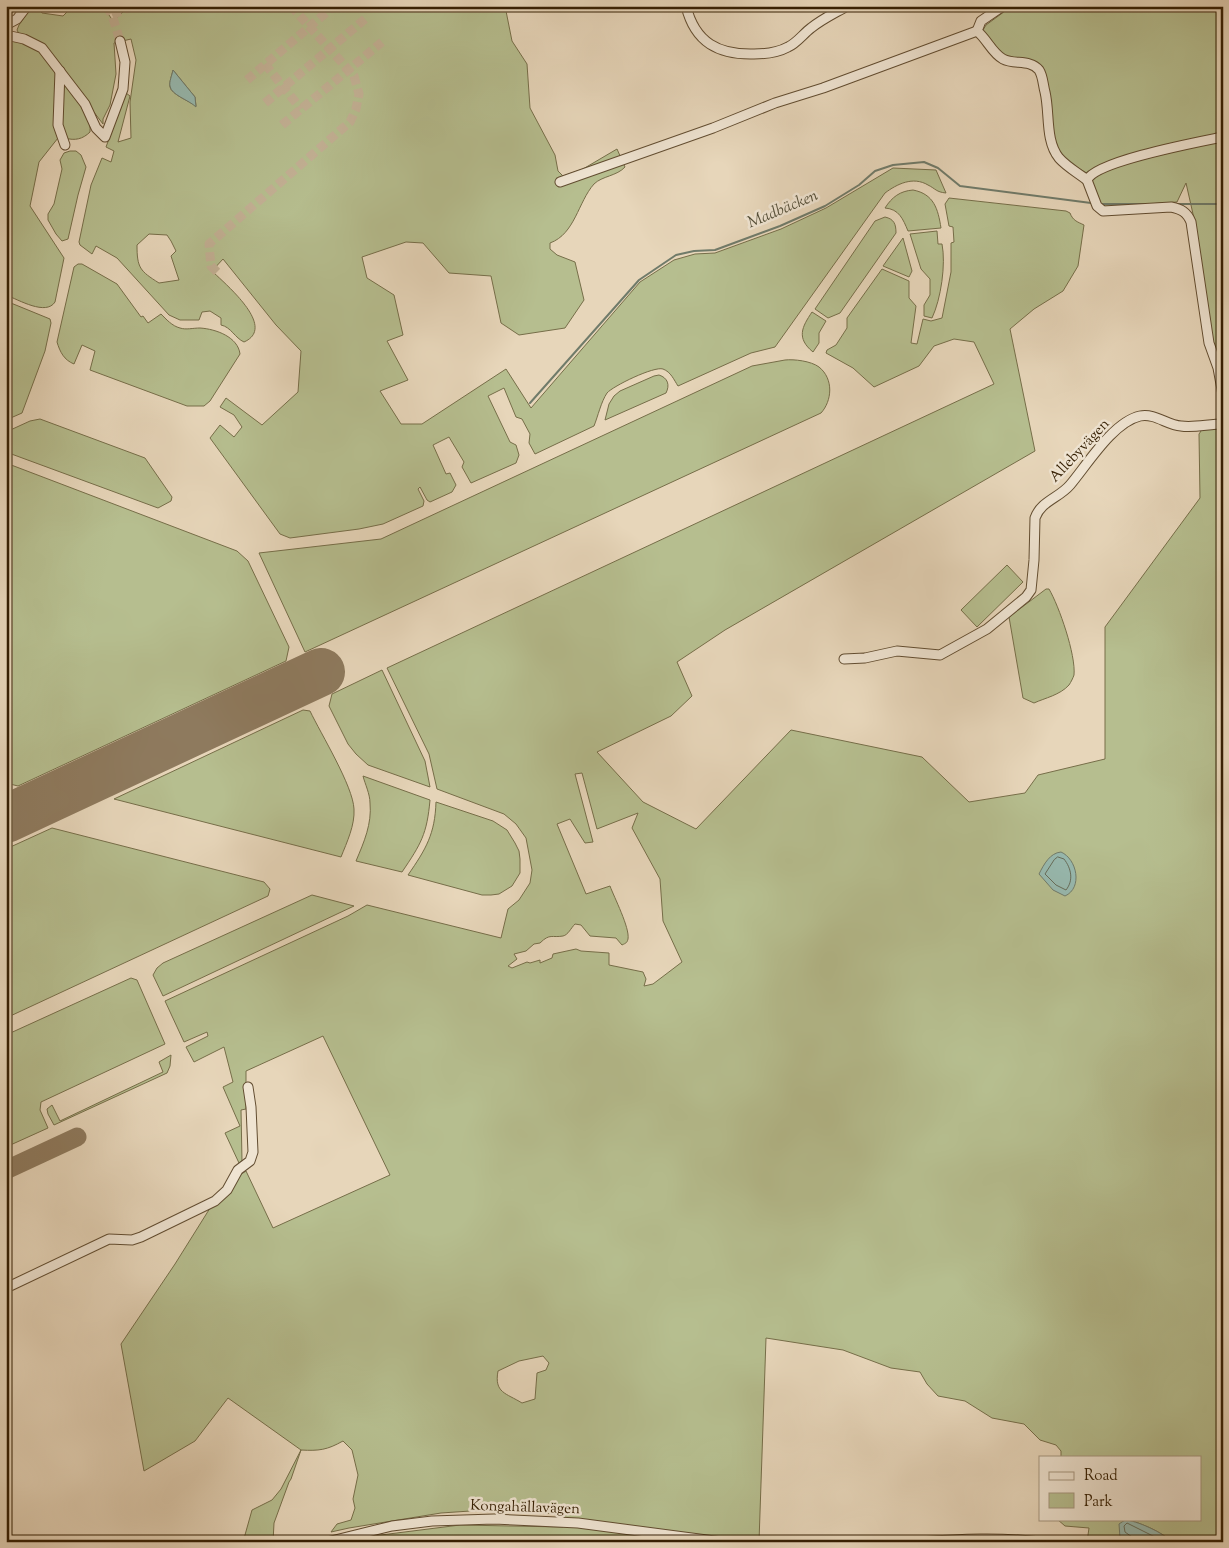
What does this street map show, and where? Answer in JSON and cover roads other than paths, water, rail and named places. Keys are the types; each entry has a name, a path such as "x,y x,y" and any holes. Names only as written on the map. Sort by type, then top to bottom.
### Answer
{"street":[{"path":"6,25 17,19 27,6"},
{"path":"686,6 688,14 698,32 712,46 733,54 766,54 786,48 812,27 847,6"},
{"path":"560,182 713,128 775,103 824,88 977,31 981,21 1003,6"},
{"path":"977,31 1003,59 1011,62 1027,63 1038,68 1047,102 1053,148 1064,163 1086,180 1097,206 1103,211 1171,207 1180,209 1188,214 1191,222 1209,343 1218,368 1223,395"},
{"path":"6,35 24,39 42,48 85,104 96,128 104,137 114,116 122,89 125,62 120,41"},
{"path":"60,70 58,125 65,145"},
{"path":"1086,180 1094,171 1137,156 1223,137"},
{"name":"Allebyvägen","path":"844,659 865,658 897,651 940,655 987,629 1031,590 1034,560 1034,518 1037,512 1067,489 1102,444 1130,421 1140,416 1146,416 1157,417 1181,426 1223,424"},
{"path":"6,1288 109,1239 132,1240 141,1237 222,1196 238,1170 250,1162 253,1152 252,1108 248,1087"},
{"name":"Kongahällavägen","path":"327,1542 392,1526 432,1521 494,1519 578,1523 722,1542"},
{"path":"920,1542 990,1538 1040,1542"}],"water":[{"path":"173,70 195,97 196,107 171,89 170,83"},
{"path":"1061,852 1071,861 1076,874 1074,887 1065,896 1053,890 1039,874 1045,863 1054,854"},
{"path":"1125,1520 1150,1528 1168,1538 1171,1542 1131,1542 1126,1538 1120,1538 1119,1524"}],"waterway":[{"name":"Madbäcken","path":"530,403 639,280 676,255 694,251 715,250 780,226 825,206 859,185 875,171 893,165 924,162 938,168 960,186 1091,203"},
{"name":"Madbäcken","path":"1100,204 1153,204"},
{"name":"Madbäcken","path":"1175,204 1223,204"},
{"path":"678,1541 686,1542"}],"tunnel":[{"path":"106,6 112,15 120,41"},
{"path":"112,15 132,6"},
{"path":"217,272 211,266 209,244 350,122 356,109 359,94 354,76 291,6"},
{"path":"247,80 334,6"},
{"path":"265,103 365,19"},
{"path":"282,125 382,42"},
{"path":"265,64 301,109"}]}
